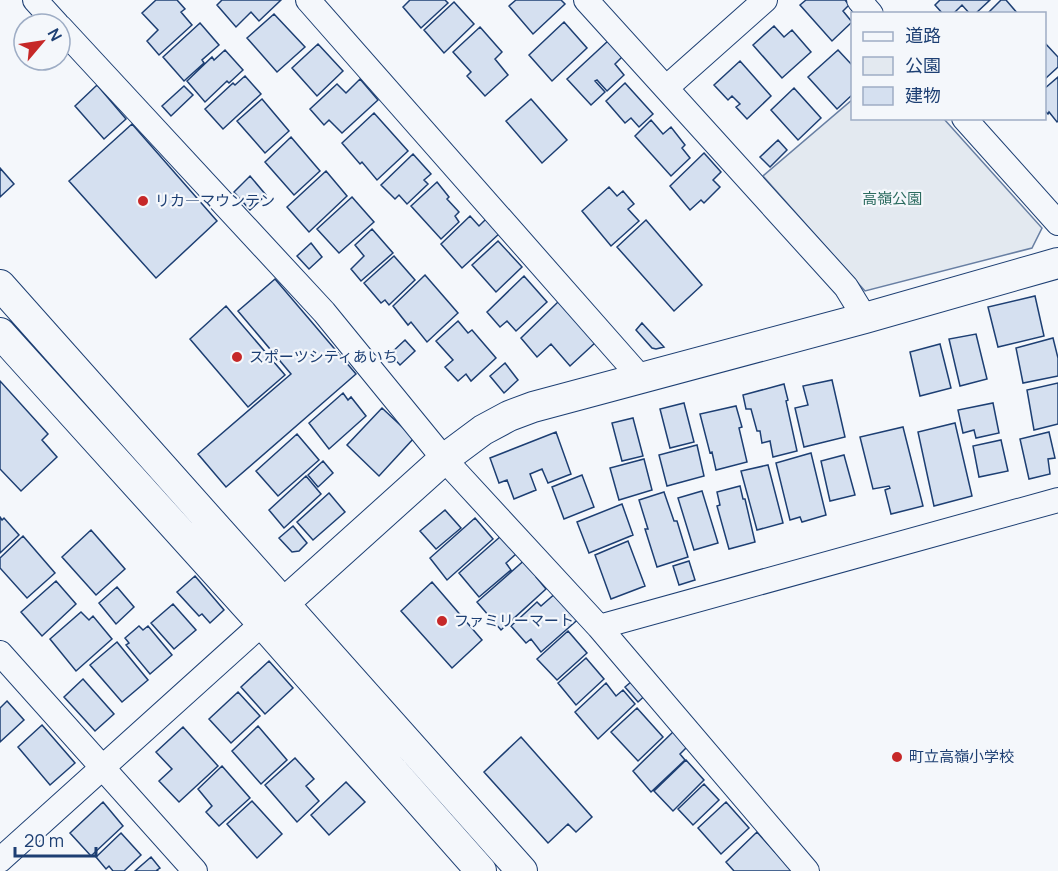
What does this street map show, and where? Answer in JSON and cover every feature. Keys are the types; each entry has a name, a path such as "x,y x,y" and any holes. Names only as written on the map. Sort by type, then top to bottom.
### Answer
{"street":[{"path":"35,0 46,12"},
{"path":"308,0 641,378"},
{"path":"586,0 846,287 865,318"},
{"path":"666,88 765,0"},
{"path":"859,0 869,12"},
{"path":"72,41 324,312 444,459 598,627 807,871"},
{"path":"966,120 1058,223"},
{"path":"0,860 444,459 483,430 509,416 533,407 865,318 1058,262"},
{"path":"0,285 522,871"},
{"path":"0,333 262,622 481,871"},
{"path":"598,627 1058,500"},
{"path":"0,653 195,871"}],"green space":[{"name":"高嶺公園","path":"851,101 851,120 945,120 1042,228 1032,248 865,291 763,176"}],"building":[{"path":"156,0 177,0 185,9 181,12 192,25 159,55 147,41 158,30 142,13"},
{"path":"222,0 281,0 259,21 251,12 236,27 217,5"},
{"path":"410,0 445,0 448,3 421,28 403,7"},
{"path":"516,0 561,0 565,4 533,34 509,6"},
{"path":"806,0 845,0 849,5 843,11 851,23 832,41 800,5"},
{"path":"940,0 990,0 977,12 968,12 962,5 955,12 941,12 935,5"},
{"path":"1001,0 1006,0 1016,12 989,12"},
{"path":"454,2 474,24 444,53 424,30"},
{"path":"274,14 305,47 277,72 247,38"},
{"path":"564,22 587,48 552,81 529,55"},
{"path":"200,23 219,45 184,81 163,57"},
{"path":"774,26 784,37 792,30 811,52 782,78 753,45"},
{"path":"480,27 502,52 495,59 508,75 485,96 467,76 471,72 453,52"},
{"path":"609,40 623,56 615,64 624,75 607,91 597,80 595,81 605,92 591,105 567,79"},
{"path":"318,44 343,71 317,96 292,68"},
{"path":"1046,44 1058,57 1058,67 1046,78"},
{"path":"225,50 243,70 229,83 227,81 205,102 187,81 212,57 214,60"},
{"path":"838,50 851,64 851,96 837,109 808,77"},
{"path":"740,61 771,96 747,119 736,107 740,104 732,96 728,100 714,85"},
{"path":"245,76 261,94 223,129 205,109 233,83 235,85"},
{"path":"1058,77 1057,122 1049,112 1048,114 1046,112 1046,87"},
{"path":"360,79 378,100 342,133 329,120 324,125 310,109 337,84 346,93"},
{"path":"625,83 653,114 639,127 631,118 625,123 606,101"},
{"path":"97,85 126,119 104,139 75,106"},
{"path":"184,86 193,95 171,116 162,106"},
{"path":"794,88 821,118 798,140 771,110"},
{"path":"262,99 289,131 265,153 237,121"},
{"path":"531,99 567,140 542,163 506,121"},
{"path":"374,113 408,151 377,180 342,143"},
{"path":"651,120 663,134 671,127 685,145 682,148 690,158 671,176 635,136"},
{"name":"リカ―マウンテン","path":"132,124 217,221 156,278 69,181"},
{"path":"291,137 320,171 294,195 265,162"},
{"path":"778,140 787,150 770,167 760,157"},
{"path":"704,153 721,172 713,180 720,187 704,203 701,200 690,210 670,186"},
{"path":"413,154 431,174 424,180 428,184 407,204 399,195 395,199 381,185"},
{"path":"0,168 14,184 0,197"},
{"path":"326,171 347,196 309,232 287,207"},
{"path":"250,176 266,195 250,210 234,192"},
{"path":"437,182 449,197 447,199 459,212 455,216 459,222 441,239 411,206"},
{"path":"609,187 617,196 623,191 634,204 628,209 639,221 611,246 582,211"},
{"path":"352,197 374,222 339,253 317,229"},
{"path":"470,216 479,226 487,218 500,233 462,268 441,244"},
{"path":"646,220 702,285 674,311 617,247"},
{"path":"372,229 393,253 361,281 351,269 364,256 355,245"},
{"path":"498,241 522,267 496,292 472,265"},
{"path":"311,243 322,257 309,269 297,256"},
{"path":"394,256 415,280 389,305 385,300 381,303 364,283"},
{"path":"425,275 458,313 427,342 411,322 408,325 393,306"},
{"path":"524,276 547,302 516,331 507,321 500,327 487,312"},
{"path":"275,279 356,374 226,487 198,454 291,374 238,311"},
{"path":"1035,296 1044,336 998,347 988,307"},
{"path":"559,301 596,342 570,366 551,344 537,357 521,338"},
{"name":"スポーツシティあいち","path":"226,306 285,375 248,407 190,339"},
{"path":"458,321 468,333 472,330 496,358 471,381 466,374 458,381 445,367 453,360 436,341"},
{"path":"642,323 664,347 652,348 636,330"},
{"path":"976,334 987,379 960,386 949,339"},
{"path":"1053,338 1058,358 1058,376 1023,383 1016,348"},
{"path":"405,340 415,351 400,365 390,354"},
{"path":"940,344 951,388 920,396 910,352"},
{"path":"505,363 518,380 504,393 490,376"},
{"path":"832,380 845,437 804,447 795,408 808,405 803,386"},
{"path":"0,381 48,434 42,440 57,457 21,491 0,469"},
{"path":"1058,383 1058,424 1034,430 1027,390"},
{"path":"784,384 797,451 773,457 770,441 762,443 760,431 757,431 751,409 746,409 743,395"},
{"path":"343,393 348,400 351,397 366,416 329,449 309,423"},
{"path":"684,403 694,442 670,448 660,409"},
{"path":"993,403 999,433 976,438 974,430 963,433 958,410"},
{"path":"736,406 742,427 739,428 747,462 716,470 700,414"},
{"path":"382,408 414,438 379,476 347,445"},
{"path":"633,418 643,456 622,461 612,423"},
{"path":"955,423 972,496 934,506 918,432"},
{"path":"903,427 923,506 891,514 885,490 890,488 889,486 873,489 860,437"},
{"path":"556,432 571,474 548,483 542,469 530,474 536,490 514,499 507,480 499,483 490,458"},
{"path":"1049,432 1055,458 1048,459 1050,474 1029,479 1020,439"},
{"path":"297,434 319,460 278,496 256,471"},
{"path":"1001,440 1008,471 979,477 973,446"},
{"path":"697,445 704,476 667,486 659,455"},
{"path":"811,453 826,515 802,522 800,517 790,520 776,463"},
{"path":"844,455 855,495 830,501 821,461"},
{"path":"644,459 652,490 619,500 610,468"},
{"path":"323,461 333,473 318,487 308,475"},
{"path":"768,465 783,523 757,530 741,471"},
{"path":"582,475 594,507 564,519 552,487"},
{"path":"306,476 321,494 284,528 269,510"},
{"path":"740,486 755,542 729,549 717,506 720,505 717,492"},
{"path":"702,491 718,543 694,550 678,498"},
{"path":"664,492 674,521 677,521 688,557 657,567 639,500"},
{"path":"329,493 345,512 313,540 297,522"},
{"path":"622,504 633,535 589,553 577,522"},
{"path":"445,510 461,528 436,549 420,531"},
{"path":"0,517 2,520 4,518 19,535 0,553"},
{"path":"475,518 493,539 447,580 430,558"},
{"path":"293,526 307,543 299,551 292,552 279,538"},
{"path":"91,530 125,569 96,595 62,557"},
{"path":"23,536 55,573 27,598 0,568 0,558"},
{"path":"501,536 516,554 506,563 511,570 479,597 459,573"},
{"path":"628,541 645,586 611,599 595,555"},
{"path":"528,557 542,573 536,577 546,589 501,630 477,602"},
{"path":"689,561 695,580 679,585 673,566"},
{"path":"195,576 224,610 210,623 202,614 199,616 177,592"},
{"path":"56,581 76,604 42,636 21,612"},
{"path":"432,582 482,640 452,668 401,611"},
{"path":"117,587 134,607 116,624 99,603"},
{"path":"557,592 583,615 541,652 531,639 526,643 511,626 537,602 541,606"},
{"path":"173,604 196,630 174,649 151,623"},
{"path":"81,612 89,620 93,616 112,639 76,671 50,639"},
{"path":"139,626 143,630 148,626 172,655 150,674 126,645 129,643 125,638"},
{"path":"568,631 587,653 557,680 537,659"},
{"path":"117,642 148,680 122,702 90,665"},
{"path":"586,658 604,679 576,705 558,683"},
{"path":"269,661 293,688 265,714 241,687"},
{"path":"638,676 651,690 638,702 625,687"},
{"path":"83,679 114,714 95,731 64,697"},
{"path":"606,683 616,696 623,690 635,704 598,739 575,712"},
{"path":"238,692 260,716 231,743 209,719"},
{"path":"7,701 24,720 0,742 0,708"},
{"path":"637,708 663,737 638,761 611,732"},
{"path":"42,725 75,763 50,785 18,747"},
{"path":"258,726 287,760 261,784 232,751"},
{"path":"183,727 218,766 179,802 159,781 172,769 156,752"},
{"path":"675,730 689,745 680,754 685,760 651,792 633,771"},
{"path":"521,737 592,817 576,832 568,824 548,843 484,772"},
{"path":"295,758 314,779 306,786 319,801 297,822 265,785"},
{"path":"686,760 704,780 673,811 654,791"},
{"path":"222,766 250,798 219,826 206,812 212,806 198,789"},
{"path":"346,782 365,802 329,835 311,815"},
{"path":"704,784 719,800 693,825 678,809"},
{"path":"252,801 282,834 257,858 227,824"},
{"path":"103,802 123,826 91,856 70,833"},
{"path":"726,802 749,828 721,854 698,828"},
{"path":"757,832 792,871 734,871 726,862"},
{"path":"121,833 141,855 124,871 113,871 109,866 106,869 96,857"},
{"path":"151,857 160,868 158,871 135,871"}],"place":[{"name":"リカ―マウンテン","path":"143,201"},
{"name":"スポーツシティあいち","path":"237,357"},
{"name":"ファミリーマート","path":"442,621"},
{"name":"町立高嶺小学校","path":"897,757"}]}
